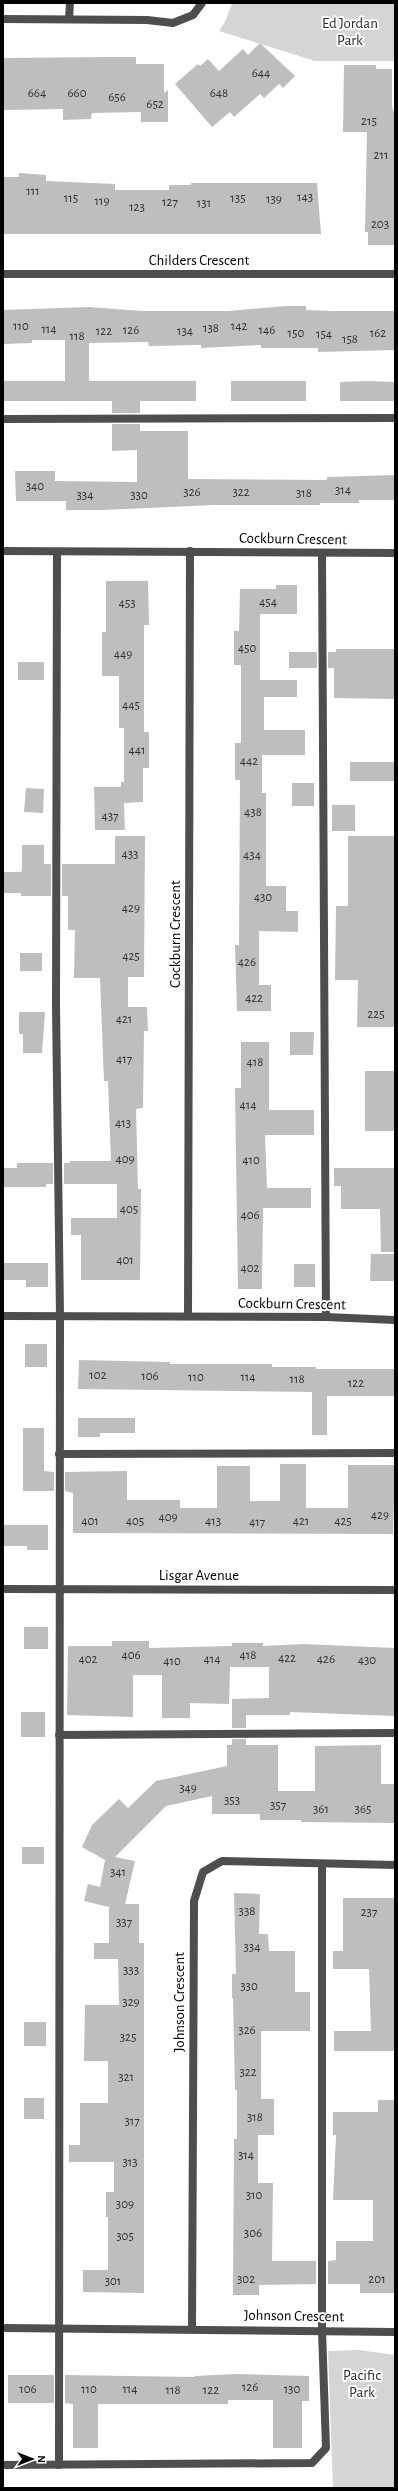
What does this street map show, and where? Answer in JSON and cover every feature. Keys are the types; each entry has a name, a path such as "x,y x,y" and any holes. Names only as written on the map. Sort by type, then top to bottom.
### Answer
{"street":[{"path":"69,19 70,3"},
{"path":"3,19 147,20 173,24 193,15 202,3"},
{"name":"Childers Crescent","path":"3,274 395,274"},
{"path":"3,419 395,418"},
{"name":"Cockburn Crescent","path":"3,551 395,553"},
{"name":"Cockburn Crescent","path":"188,1316 190,551"},
{"path":"57,552 56,1006 60,1316 59,2466"},
{"path":"322,553 326,1317"},
{"name":"Cockburn Crescent","path":"3,1316 326,1317 395,1320"},
{"path":"59,1454 395,1453"},
{"name":"Lisgar Avenue","path":"3,1589 395,1590"},
{"path":"59,1735 395,1733"},
{"name":"Johnson Crescent","path":"192,2329 194,1901 203,1872 222,1861 395,1865"},
{"path":"3,2465 59,2466 86,2463 312,2463 326,2448 322,2330 322,1864"},
{"name":"Johnson Crescent","path":"3,2328 58,2330 192,2329 395,2332"}],"green space":[{"name":"Ed Jordan Park","path":"232,3 395,3 395,61 315,61 219,31 225,22"},
{"name":"Pacific Park","path":"359,2350 395,2355 395,2488 333,2488 328,2351"}],"building":[{"path":"260,43 295,76 283,88 279,84 264,98 260,94 234,117 230,112 212,127 175,84 198,64 200,66 208,59 219,71 243,49 248,55"},
{"path":"136,57 136,64 164,64 164,93 168,90 168,122 141,122 141,112 92,113 91,119 63,120 63,109 3,110 3,58"},
{"path":"344,65 376,65 376,69 392,69 392,105 393,111 395,111 395,245 368,245 368,232 365,232 367,132 343,132"},
{"path":"19,173 46,175 46,181 115,184 115,190 169,190 169,185 191,185 191,183 317,183 321,234 3,234 3,177 19,177"},
{"path":"286,306 306,306 306,310 395,311 395,350 318,352 318,348 261,348 261,345 201,348 201,345 149,346 148,342 89,343 89,381 196,381 196,401 140,401 140,413 112,413 112,401 3,401 3,381 65,381 65,340 32,340 32,343 3,344 3,310 89,307 142,311 228,311"},
{"path":"231,381 306,381 306,401 231,401"},
{"path":"340,382 395,382 395,401 340,401"},
{"path":"112,424 140,424 140,431 188,431 188,479 327,480 327,477 395,475 395,500 359,500 359,503 320,503 320,505 214,505 103,510 66,510 66,501 16,501 15,471 55,471 55,481 137,482 137,450 112,451"},
{"path":"106,581 148,581 149,625 144,625 144,732 149,732 149,768 143,768 143,802 124,803 125,830 95,830 94,787 121,787 121,782 124,782 124,728 119,728 119,676 102,676 102,632 106,632"},
{"path":"276,585 297,585 297,614 260,614 260,680 297,680 297,697 264,697 264,730 305,730 305,755 262,755 262,793 266,793 266,886 286,886 286,911 298,911 298,932 259,931 259,985 271,985 271,1011 237,1011 235,945 239,945 240,780 235,780 235,743 241,743 241,665 234,665 234,631 239,631 240,589 276,589"},
{"path":"336,649 395,649 395,699 334,698 334,668 328,668 328,652 336,652"},
{"path":"289,652 317,652 317,668 289,668"},
{"path":"18,662 44,662 44,680 18,680"},
{"path":"350,762 395,762 395,781 350,781"},
{"path":"292,783 314,783 314,806 292,806"},
{"path":"26,788 44,789 43,813 24,812"},
{"path":"332,805 355,805 355,831 332,831"},
{"path":"115,836 145,836 144,977 128,977 128,1007 147,1007 148,1031 144,1031 143,1108 136,1109 138,1189 141,1189 140,1280 81,1280 81,1235 71,1235 71,1218 117,1218 117,1184 64,1184 64,1163 70,1163 70,1161 111,1161 108,1081 104,1081 100,978 74,978 75,930 68,930 68,896 62,896 62,864 115,864"},
{"path":"348,836 395,836 395,1027 357,1027 358,980 335,980 336,906 348,906"},
{"path":"22,845 44,845 44,864 51,864 51,896 21,896 21,893 3,893 3,872 21,872 22,870"},
{"path":"20,953 42,953 42,971 20,971"},
{"path":"19,1012 45,1012 42,1053 23,1053 23,1034 19,1034"},
{"path":"290,1032 314,1032 313,1055 290,1055"},
{"path":"241,1042 269,1042 269,1110 314,1110 314,1135 265,1135 267,1188 311,1188 311,1208 263,1208 262,1289 238,1289 235,1088 241,1088"},
{"path":"365,1071 395,1071 395,1131 365,1131"},
{"path":"17,1163 53,1163 53,1184 46,1184 46,1187 3,1187 3,1168 17,1168"},
{"path":"334,1168 395,1168 395,1252 381,1252 380,1209 341,1209 341,1186 334,1186"},
{"path":"371,1254 395,1254 395,1281 370,1281"},
{"path":"3,1263 48,1263 48,1287 26,1287 26,1280 3,1280"},
{"path":"294,1264 315,1264 315,1287 294,1287"},
{"path":"25,1344 47,1344 47,1367 25,1367"},
{"path":"79,1360 170,1362 170,1364 272,1364 272,1367 316,1367 316,1369 395,1369 395,1396 327,1396 327,1435 312,1435 312,1392 78,1389"},
{"path":"78,1418 135,1418 135,1433 100,1433 100,1437 78,1437"},
{"path":"23,1428 44,1428 44,1471 54,1472 54,1491 23,1491"},
{"path":"280,1464 306,1464 306,1508 348,1508 348,1465 395,1465 393,1534 73,1533 73,1493 65,1491 65,1472 127,1471 127,1500 180,1500 180,1508 217,1508 217,1466 250,1466 250,1501 280,1501"},
{"path":"3,1525 48,1525 48,1550 27,1550 27,1546 3,1546"},
{"path":"24,1627 48,1627 48,1649 24,1649"},
{"path":"112,1641 149,1641 149,1648 232,1646 232,1643 263,1643 263,1646 303,1644 395,1648 395,1716 290,1712 290,1715 246,1715 246,1728 232,1728 232,1699 269,1698 269,1667 230,1667 229,1704 190,1703 190,1718 162,1718 162,1675 133,1675 133,1717 67,1715 68,1646 112,1646"},
{"path":"21,1712 45,1712 45,1737 21,1737"},
{"path":"232,1739 246,1739 246,1745 278,1745 278,1791 315,1791 315,1746 381,1745 381,1784 395,1784 395,1823 260,1820 260,1814 212,1814 212,1796 166,1806 115,1857 135,1861 125,1904 139,1904 139,1943 144,1943 144,2293 83,2292 83,2270 108,2270 108,2217 106,2217 106,2192 114,2192 114,2162 69,2162 69,2145 80,2145 80,2103 108,2103 108,2061 84,2061 85,2005 119,2005 118,1959 94,1959 94,1943 109,1943 109,1907 84,1901 88,1884 100,1887 105,1860 82,1847 92,1825 119,1799 128,1808 156,1781 227,1766 227,1745 232,1745"},
{"path":"22,1847 44,1847 44,1864 22,1864"},
{"path":"234,1893 260,1894 259,1934 268,1934 269,1951 295,1951 295,1992 310,1992 310,2031 261,2031 261,2099 274,2099 274,2135 258,2135 258,2183 273,2183 272,2261 316,2261 316,2284 259,2285 259,2295 233,2295 234,2139 237,2139 237,2090 235,2090 232,1998 232,1974 236,1974"},
{"path":"343,1898 395,1898 395,2051 334,2051 334,2031 371,2031 369,1969 333,1969 333,1951 343,1951"},
{"path":"24,2022 46,2022 46,2046 24,2046"},
{"path":"24,2098 44,2098 44,2119 24,2119"},
{"path":"378,2100 395,2100 395,2293 360,2293 360,2284 328,2284 328,2261 336,2260 336,2241 373,2241 373,2200 333,2200 336,2135 333,2135 333,2112 378,2112"},
{"path":"235,2374 309,2376 309,2401 302,2401 302,2448 273,2448 273,2400 228,2400 228,2404 98,2404 98,2448 73,2448 73,2404 65,2403 65,2375 195,2377"},
{"path":"8,2375 54,2375 54,2403 8,2403"}]}
